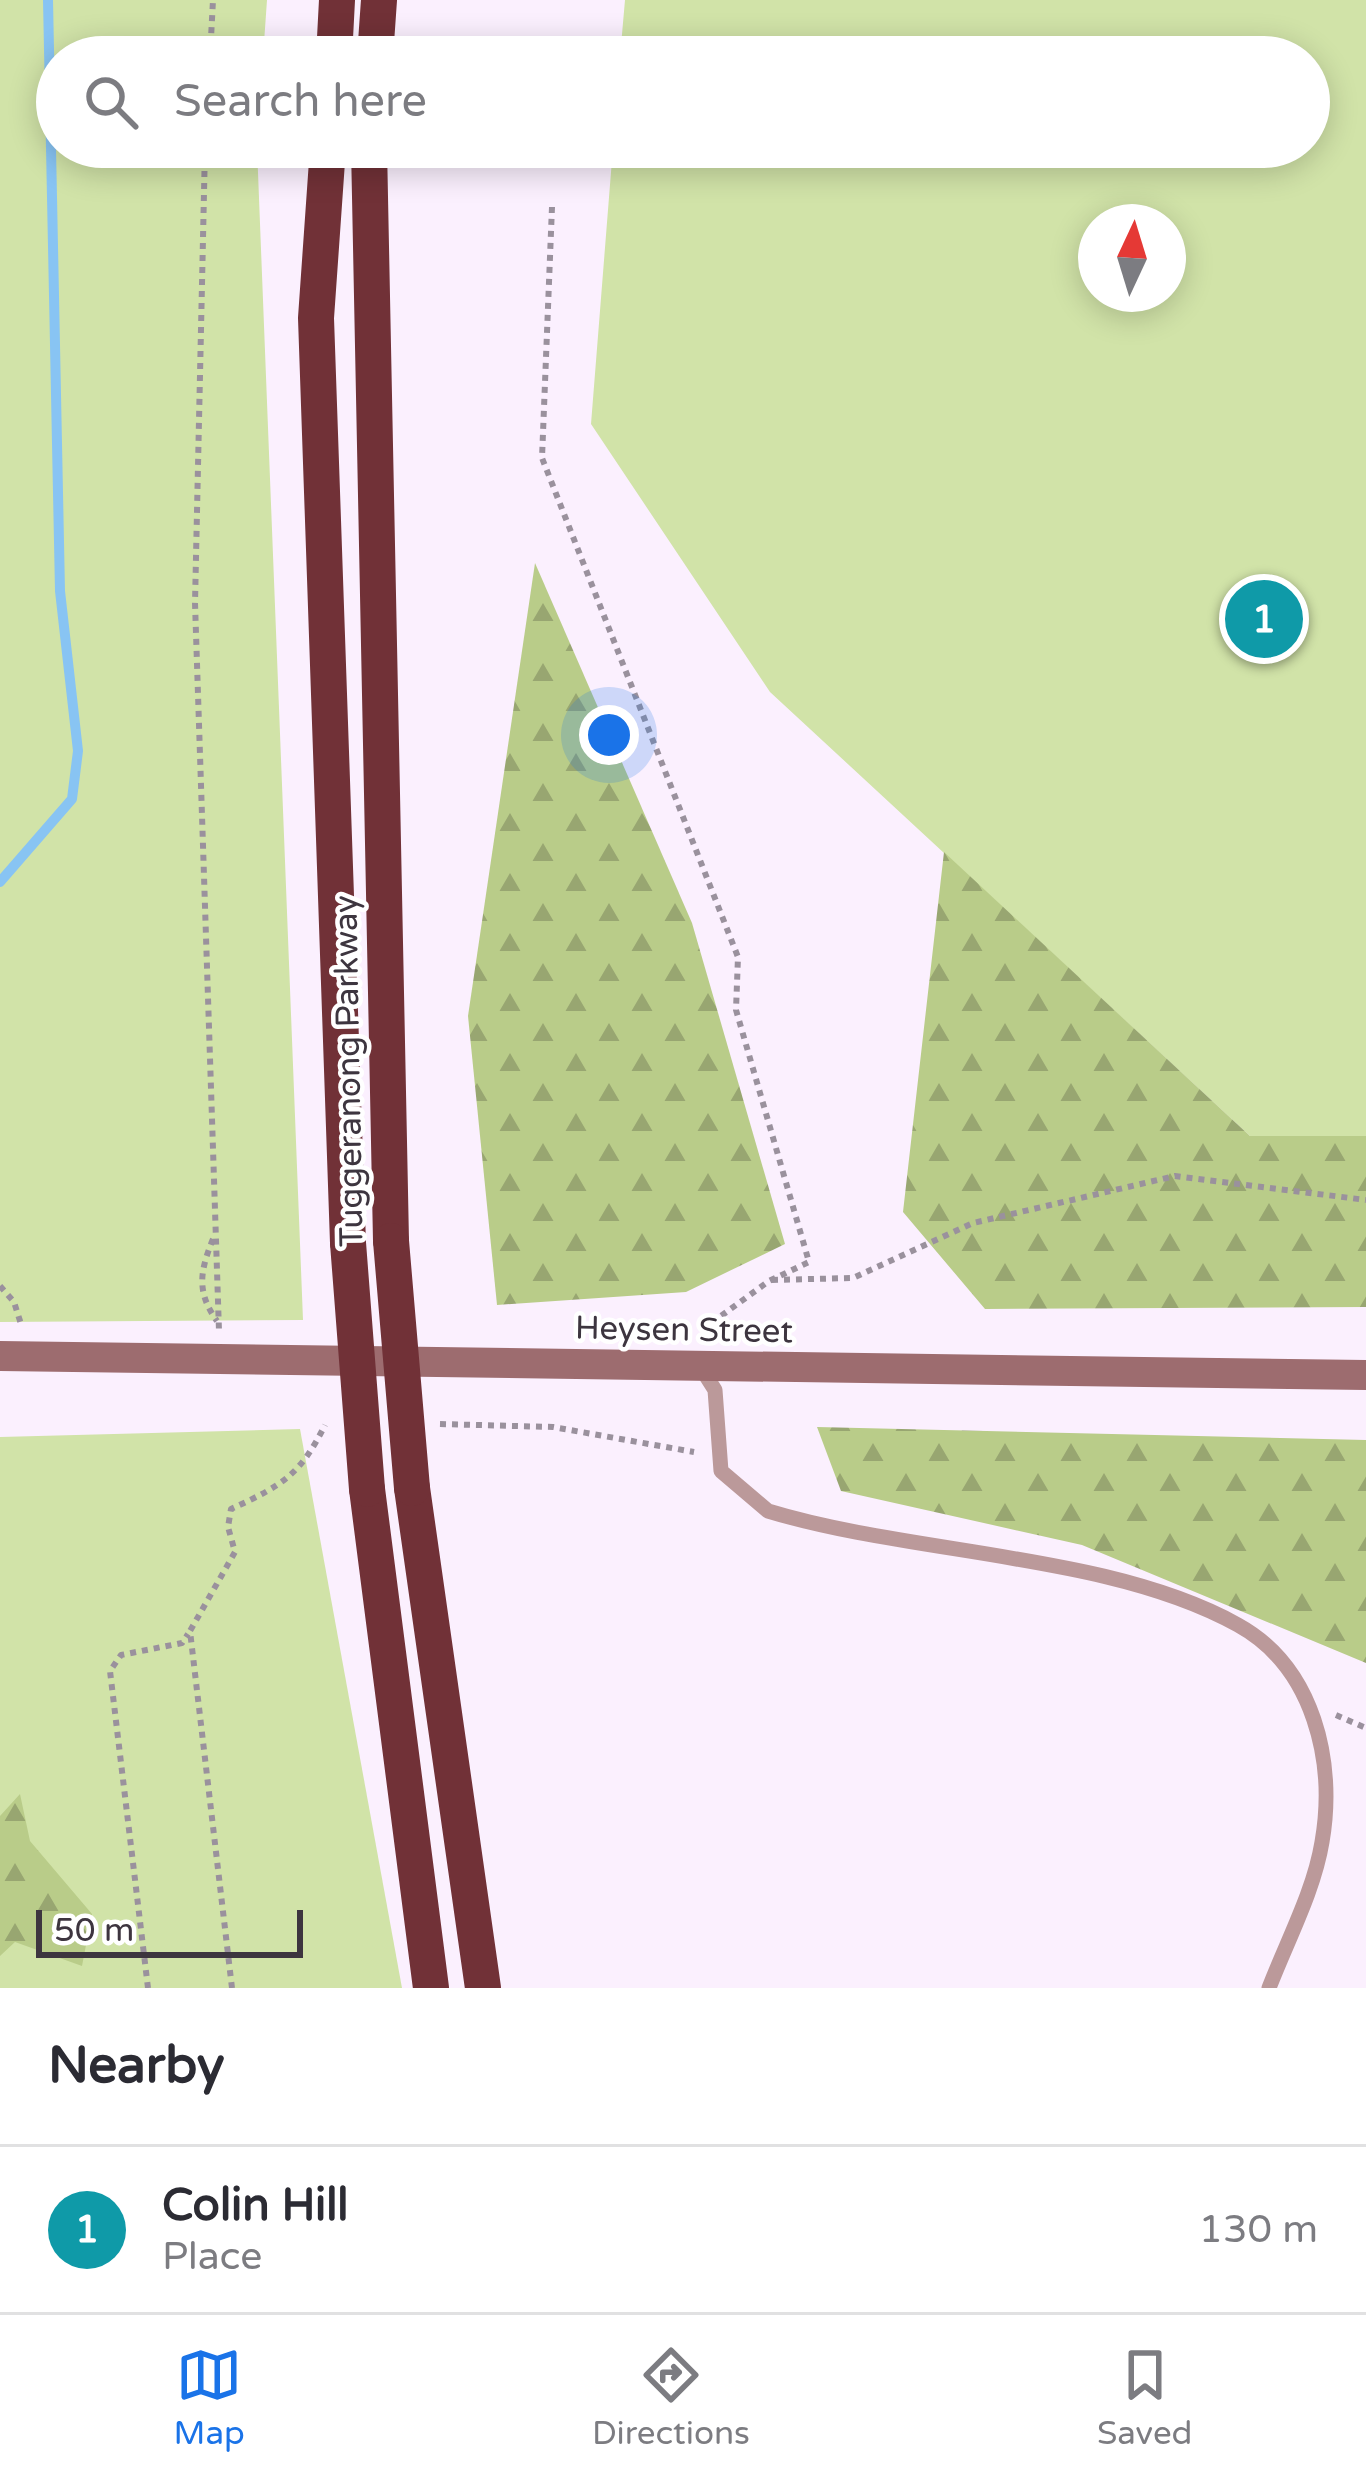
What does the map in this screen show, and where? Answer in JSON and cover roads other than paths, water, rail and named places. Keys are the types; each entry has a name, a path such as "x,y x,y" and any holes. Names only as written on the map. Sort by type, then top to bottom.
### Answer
{"highway":[{"path":"335,36 338,0"},
{"path":"377,36 380,0"},
{"name":"Tuggeranong Parkway","path":"327,168 316,318 348,1244 367,1489 431,1988"},
{"name":"Tuggeranong Parkway","path":"369,168 391,1241 412,1488 483,1988"}],"main road":[{"name":"Heysen Street","path":"0,1356 1366,1375"}],"lane":[{"path":"700,1366 716,1390 716,1456 721,1471 768,1511 1170,1596 1242,1627 1281,1664 1310,1706 1324,1749 1326,1788 1322,1842 1269,1988"}],"waterway":[{"path":"48,0 49,36"},
{"path":"0,882 72,799 78,751 60,591 51,168"}],"place":[{"name":"Colin Hill","path":"1264,619"}]}
